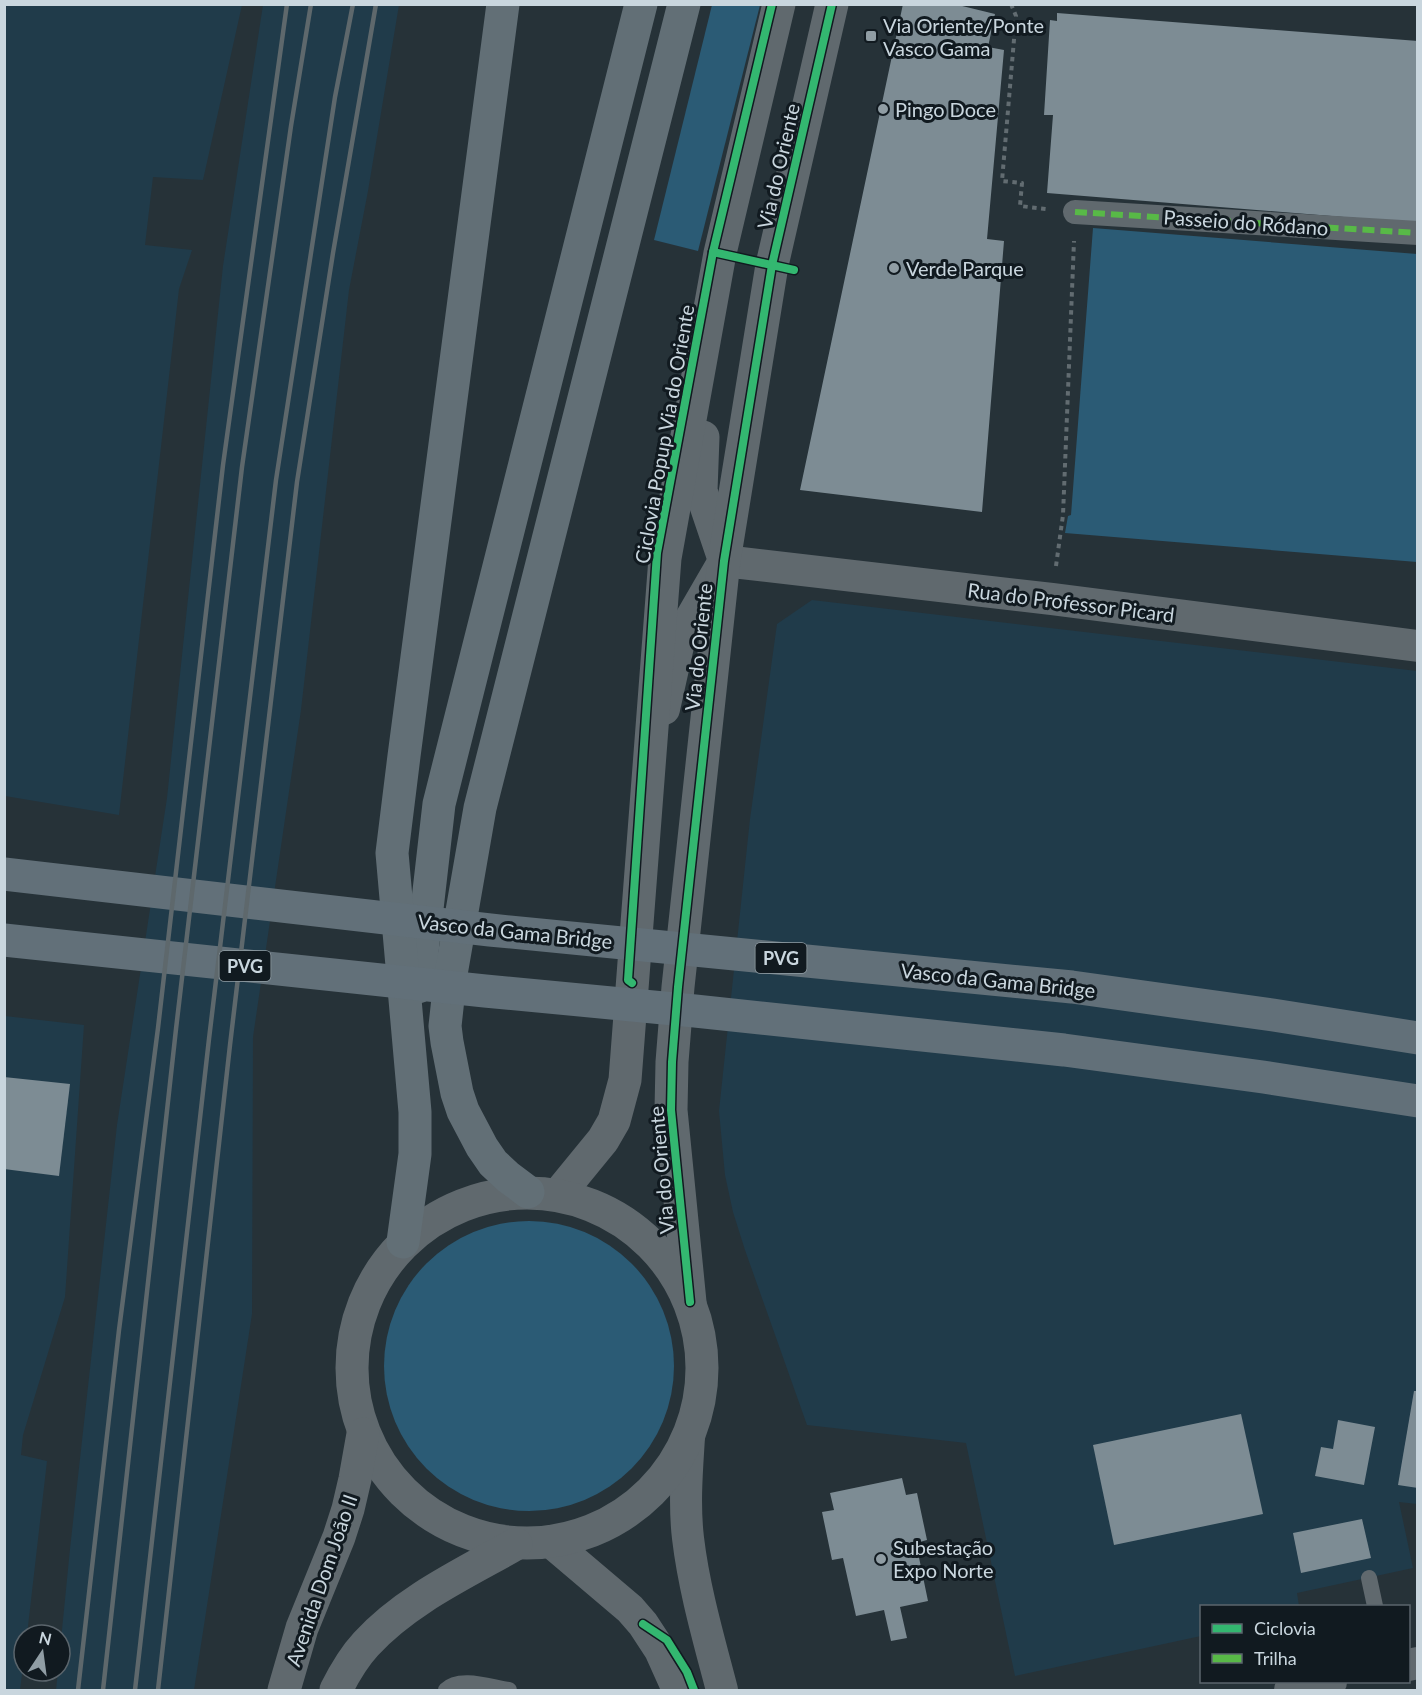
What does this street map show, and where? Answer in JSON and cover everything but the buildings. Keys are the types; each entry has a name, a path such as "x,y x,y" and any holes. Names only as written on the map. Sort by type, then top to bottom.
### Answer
{"highway":[{"path":"403,1242 415,1154 415,1112 392,853 503,4"},
{"path":"410,1055 440,804 641,4"},
{"path":"543,1193 508,1177 493,1163 482,1147 464,1111 457,1092 445,1026 450,980 480,808 684,4"},
{"name":"Vasco da Gama Bridge","path":"9,873 490,930 1072,987 1418,1038"},
{"name":"PVG","path":"4,940 450,988 1052,1048 1418,1101"}],"street":[{"name":"Via do Oriente","path":"543,1193 592,1154 614,1121 623,1090 665,558 720,253 779,4"},
{"name":"Via do Oriente","path":"690,1302 671,1110 672,1062 679,975 724,561 772,265 832,4"},
{"name":"Passeio do Ródano","path":"1075,212 1418,233"},
{"path":"648,780 680,637 724,561 701,492 706,330"},
{"name":"Rua do Professor Picard","path":"724,561 1052,599 1418,646"},
{"path":"689,1437 657,1488 609,1524 551,1542 516,1544 467,1534 423,1511 387,1476 363,1434 351,1383 354,1332 372,1283 403,1242 440,1214 483,1198 543,1193 614,1215 659,1252 690,1302 702,1347 702,1392 689,1437 686,1478 688,1537 697,1588 722,1690"},
{"name":"Avenida Dom João II","path":"284,1690 302,1628 348,1509 363,1434"},
{"path":"551,1542 630,1609 644,1624 660,1650 678,1690"},
{"path":"336,1690 354,1659 387,1624 434,1591 516,1544"},
{"path":"1290,1690 1326,1683"}],"lane":[{"path":"1369,1578 1375,1605"},
{"path":"446,1690 450,1687 473,1683 509,1690"}],"path":[{"path":"1011,4 1016,16 1002,181 1022,183 1020,206 1075,212 1063,515 1052,599"}],"shaded area":[{"path":"4,5 242,5 203,180 153,177 145,245 192,250 179,289 119,815 5,796"},
{"path":"263,5 399,5 349,290 301,710 253,1037 252,1314 194,1690 56,1690 57,1683 72,1683 72,1623 63,1623 70,1549 117,1125 167,798 223,266"},
{"path":"712,5 760,5 698,251 654,240"},
{"path":"1093,228 1417,254 1417,562 1065,533 1068,516 1071,515"},
{"path":"812,600 1417,671 1417,1504 1399,1502 1413,1568 1297,1593 1299,1605 1200,1605 1200,1636 1015,1676 966,1443 807,1425 733,1212 725,1175 719,1111 750,819 777,624"},
{"path":"5,1016 84,1025 65,1297 23,1435 21,1455 47,1461 28,1623 12,1623 12,1683 21,1683 20,1690 5,1690"},
{"path":"529,1221 557,1224 585,1232 610,1245 632,1263 650,1285 663,1310 671,1338 674,1366 671,1394 663,1422 650,1447 632,1469 610,1487 585,1500 557,1508 529,1511 501,1508 473,1500 448,1487 426,1469 408,1447 395,1422 387,1394 384,1366 387,1338 395,1310 408,1285 426,1263 448,1245 473,1232 501,1224"}],"railway":[{"path":"78,1690 223,465 287,4"},
{"path":"103,1690 176,1029 242,467 311,4"},
{"path":"135,1690 209,1039 276,480 335,97 353,4"},
{"path":"158,1690 230,1045 297,482 333,253 376,4"}],"marked path":[{"path":"1075,212 1418,233"}],"cycle path":[{"name":"Ciclovia Popup Via do Oriente","path":"632,983 628,980 657,553 713,252 772,4"},
{"path":"690,1302 671,1110 672,1062 724,561 772,265 832,4"},
{"path":"713,252 794,270"},
{"path":"643,1624 667,1640 687,1672 694,1690"}],"place":[{"name":"Via Oriente/Ponte Vasco Gama","path":"871,36"},
{"name":"Pingo Doce","path":"883,109"},
{"name":"Verde Parque","path":"894,268"},
{"name":"Subestação Expo Norte","path":"881,1559"}]}
